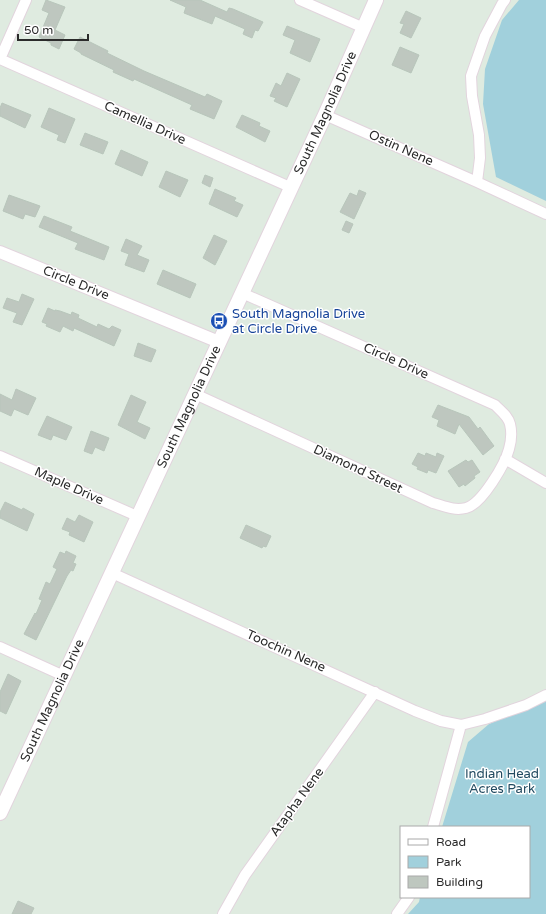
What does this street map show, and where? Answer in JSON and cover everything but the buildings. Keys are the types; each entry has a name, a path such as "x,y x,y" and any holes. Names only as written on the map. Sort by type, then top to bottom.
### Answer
{"main road":[{"name":"South Magnolia Drive","path":"0,813 290,187 325,115 376,0"}],"street":[{"path":"0,59 26,0"},
{"path":"300,0 364,28"},
{"path":"477,182 480,158 479,135 472,96 471,76 485,36 505,0"},
{"name":"Camellia Drive","path":"0,59 290,187"},
{"name":"Ostin Nene","path":"325,115 546,214"},
{"name":"Circle Drive","path":"0,252 219,342"},
{"name":"Circle Drive","path":"242,293 495,405 505,414 510,424 511,438 505,459"},
{"name":"Diamond Street","path":"195,394 433,503 447,508 468,508 483,496 505,459"},
{"name":"Maple Drive","path":"0,456 138,516"},
{"path":"505,459 546,483"},
{"name":"Toochin Nene","path":"112,573 415,711 441,721 461,725"},
{"path":"0,647 64,676"},
{"name":"Atapha Nene","path":"222,914 245,875 375,692"},
{"path":"433,826 461,725 485,719 526,705 546,694"},
{"path":"397,914 408,898"}],"green space":[{"path":"519,0 546,0 546,201 496,177 483,104 485,69 502,20"},
{"name":"Indian Head Acres Park","path":"546,699 546,914 408,914 419,902 420,898 530,898 530,826 442,826 468,742 489,724"}],"place":[{"name":"South Magnolia Drive at Circle Drive","path":"219,321"}]}
